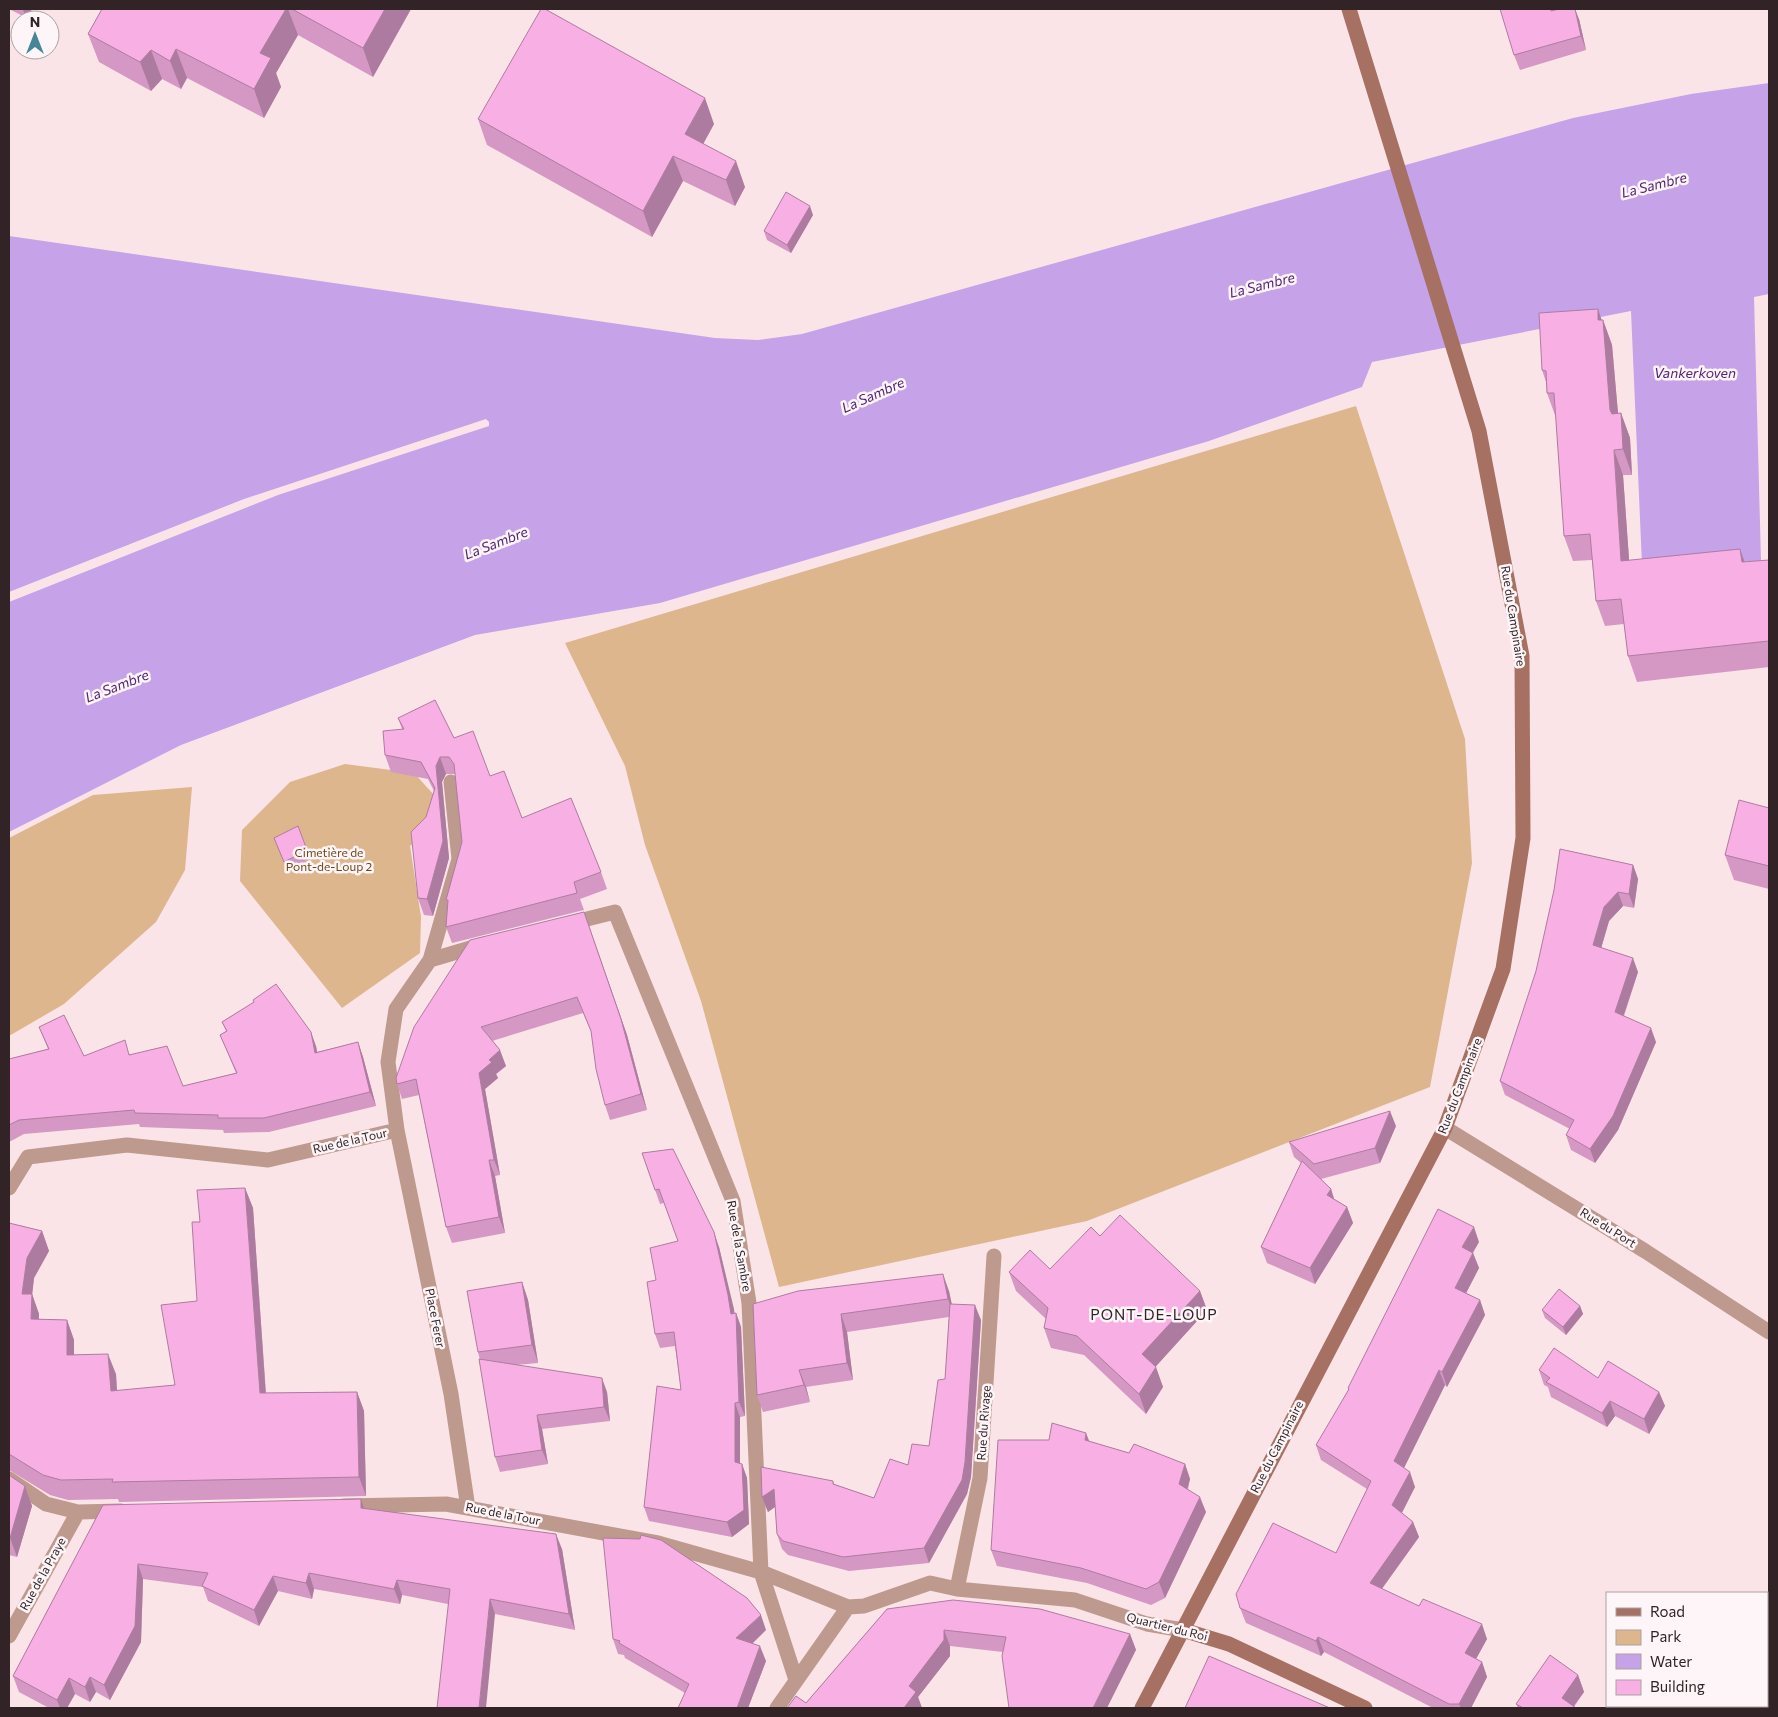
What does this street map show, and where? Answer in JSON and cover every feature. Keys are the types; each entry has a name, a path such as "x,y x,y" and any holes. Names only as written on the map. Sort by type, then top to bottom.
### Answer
{"main road":[{"name":"Rue du Campinaire","path":"1142,1708 1445,1128 1503,969 1523,838 1522,656 1479,431 1349,9"},
{"name":"Quartier du Roi","path":"1183,1630 1229,1644 1365,1708"}],"street":[{"name":"Rue de la Tour","path":"9,1188 28,1157 127,1145 268,1160 397,1130 388,1062 396,1009 430,960 459,859 451,782"},
{"name":"Rue de la Sambre","path":"548,928 615,912 732,1201 750,1303 761,1572 796,1680"},
{"path":"430,960 500,940"},
{"name":"Rue du Port","path":"1445,1128 1645,1251 1769,1332"},
{"name":"Place Ferer","path":"397,1130 451,1394 468,1508"},
{"name":"Rue du Rivage","path":"957,1589 980,1478 994,1256"},
{"path":"9,1479 46,1504 78,1512 133,1510"},
{"name":"Rue de la Tour","path":"333,1506 446,1504 658,1543 761,1572 848,1607"},
{"name":"Rue de la Praye","path":"9,1636 78,1512"},
{"name":"Quartier du Roi","path":"848,1607 864,1606 930,1583 957,1589 1075,1600 1146,1624 1183,1630"},
{"path":"777,1708 848,1607"}],"green space":[{"path":"1356,406 1465,739 1472,863 1430,1087 1087,1221 779,1287 701,1001 645,845 625,766 565,643"},
{"name":"Cimetière de Pont-de-Loup 2","path":"345,764 414,773 435,796 427,831 410,846 421,917 420,953 342,1008 240,881 242,830 290,782"},
{"path":"192,787 185,870 156,922 64,1004 9,1036 9,838 93,795"}],"water":[{"path":"1769,83 1769,294 1754,297 1761,561 1642,565 1631,311 1372,362 1362,387 1209,441 660,603 475,635 181,745 9,832 9,602 278,495 489,426 489,422 486,419 244,499 9,592 9,236 715,338 758,340 802,334 1573,118 1691,94"}],"building":[{"path":"102,9 286,9 260,53 271,58 254,89 176,49 170,61 151,50 140,62 88,34"},
{"path":"292,9 385,9 363,48"},
{"path":"541,9 545,9 705,98 685,134 736,161 726,180 673,156 643,211 478,119"},
{"path":"1500,9 1551,9 1551,11 1575,9 1581,36 1514,55"},
{"path":"786,192 810,206 787,245 764,231"},
{"path":"1598,309 1598,320 1603,320 1610,410 1612,414 1621,413 1623,449 1614,450 1621,561 1740,549 1742,562 1769,560 1769,641 1628,656 1621,599 1596,601 1590,534 1564,536 1554,393 1547,393 1546,371 1542,370 1539,313"},
{"path":"435,700 454,738 473,731 490,776 504,771 522,818 571,798 601,872 574,882 577,893 446,927 448,900 446,900 462,842 454,764 449,757 440,757 436,766 443,841 427,899 418,898 411,832 426,817 435,788 421,762 385,755 383,731 404,729 398,718"},
{"path":"1739,800 1769,808 1769,866 1725,855"},
{"path":"298,826 307,850 284,862 274,838"},
{"path":"1560,849 1633,865 1629,894 1618,892 1604,907 1593,945 1633,958 1615,1012 1651,1028 1613,1116 1590,1149 1566,1135 1574,1120 1500,1081 1536,971 1554,890"},
{"path":"584,912 621,1019 641,1094 605,1105 596,1069 591,1031 577,997 481,1027 500,1050 489,1060 492,1062 479,1073 494,1160 489,1160 499,1217 446,1227 416,1079 397,1084 396,1078 414,1027 470,940"},
{"path":"276,984 311,1032 315,1053 358,1042 370,1092 264,1118 218,1118 218,1115 135,1113 134,1110 19,1120 9,1125 9,1059 49,1049 39,1027 64,1015 84,1056 125,1040 129,1055 167,1046 183,1086 237,1073 220,1035 227,1031 222,1022 254,1002 253,1000"},
{"path":"1390,1111 1375,1148 1314,1164 1289,1142"},
{"path":"673,1149 714,1232 731,1314 736,1313 739,1402 735,1403 735,1462 742,1464 744,1510 727,1522 644,1507 657,1386 681,1390 674,1332 655,1334 647,1282 656,1280 650,1248 678,1241 659,1189 655,1190 642,1153"},
{"path":"1302,1161 1331,1189 1327,1195 1347,1207 1310,1268 1261,1247"},
{"path":"245,1188 260,1393 357,1392 359,1477 112,1482 113,1479 61,1480 43,1475 9,1454 9,1223 42,1231 27,1258 22,1294 32,1294 31,1319 67,1320 67,1355 108,1354 111,1391 175,1385 161,1305 197,1301 192,1222 200,1222 197,1190"},
{"path":"1438,1209 1474,1227 1462,1247 1473,1253 1455,1288 1480,1300 1442,1372 1439,1370 1394,1461 1410,1472 1392,1505 1413,1522 1370,1583 1419,1606 1423,1599 1482,1624 1465,1653 1482,1662 1459,1704 1449,1704 1318,1637 1316,1641 1240,1608 1236,1594 1273,1523 1336,1553 1371,1481 1316,1445 1349,1389"},
{"path":"1120,1215 1200,1291 1142,1354 1156,1367 1139,1394 1077,1336 1044,1328 1048,1308 1009,1272 1030,1250 1050,1269 1091,1227 1100,1236"},
{"path":"943,1274 948,1299 841,1314 847,1363 799,1370 804,1385 757,1395 753,1304 798,1291"},
{"path":"522,1282 532,1345 478,1352 467,1291"},
{"path":"1559,1289 1580,1306 1563,1327 1542,1310"},
{"path":"950,1304 975,1305 965,1462 962,1480 924,1548 843,1557 783,1541 777,1534 774,1489 762,1497 761,1467 833,1481 833,1484 874,1498 890,1459 908,1465 912,1444 929,1446 938,1380 945,1379"},
{"path":"1554,1348 1598,1378 1608,1361 1659,1392 1644,1419 1610,1401 1602,1413 1546,1382 1550,1378 1539,1370"},
{"path":"479,1359 602,1378 604,1407 537,1415 542,1450 495,1457"},
{"path":"1052,1423 1086,1433 1085,1440 1129,1453 1134,1444 1185,1464 1179,1484 1200,1497 1159,1582 1146,1589 1081,1568 991,1550 998,1440 1049,1440"},
{"path":"9,1475 25,1486 10,1538 9,1537"},
{"path":"361,1499 361,1508 556,1534 569,1614 490,1599 479,1708 437,1708 450,1589 397,1580 394,1589 309,1573 306,1583 273,1576 254,1610 202,1586 208,1573 138,1564 135,1626 104,1685 90,1677 85,1687 69,1678 57,1700 13,1676 103,1505"},
{"path":"641,1535 661,1540 747,1598 761,1615 736,1638 760,1646 737,1708 678,1708 689,1684 619,1643 620,1641 613,1639 603,1538 640,1539"},
{"path":"953,1600 1040,1609 1130,1634 1093,1708 1009,1708 1002,1656 1006,1637 944,1630 944,1640 909,1686 916,1692 904,1708 787,1708 796,1696 806,1703 887,1609"},
{"path":"1550,1655 1578,1675 1562,1698 1576,1708 1523,1708 1516,1704"},
{"path":"1209,1656 1323,1705 1330,1708 1185,1708"}],"district":[{"name":"PONT-DE-LOUP","path":"1154,1315"}],"water label":[{"name":"La Sambre","path":"1654,185"},
{"name":"La Sambre","path":"1262,285"},
{"name":"Vankerkoven","path":"1695,373"},
{"name":"La Sambre","path":"873,395"},
{"name":"La Sambre","path":"496,543"},
{"name":"La Sambre","path":"117,686"}]}
